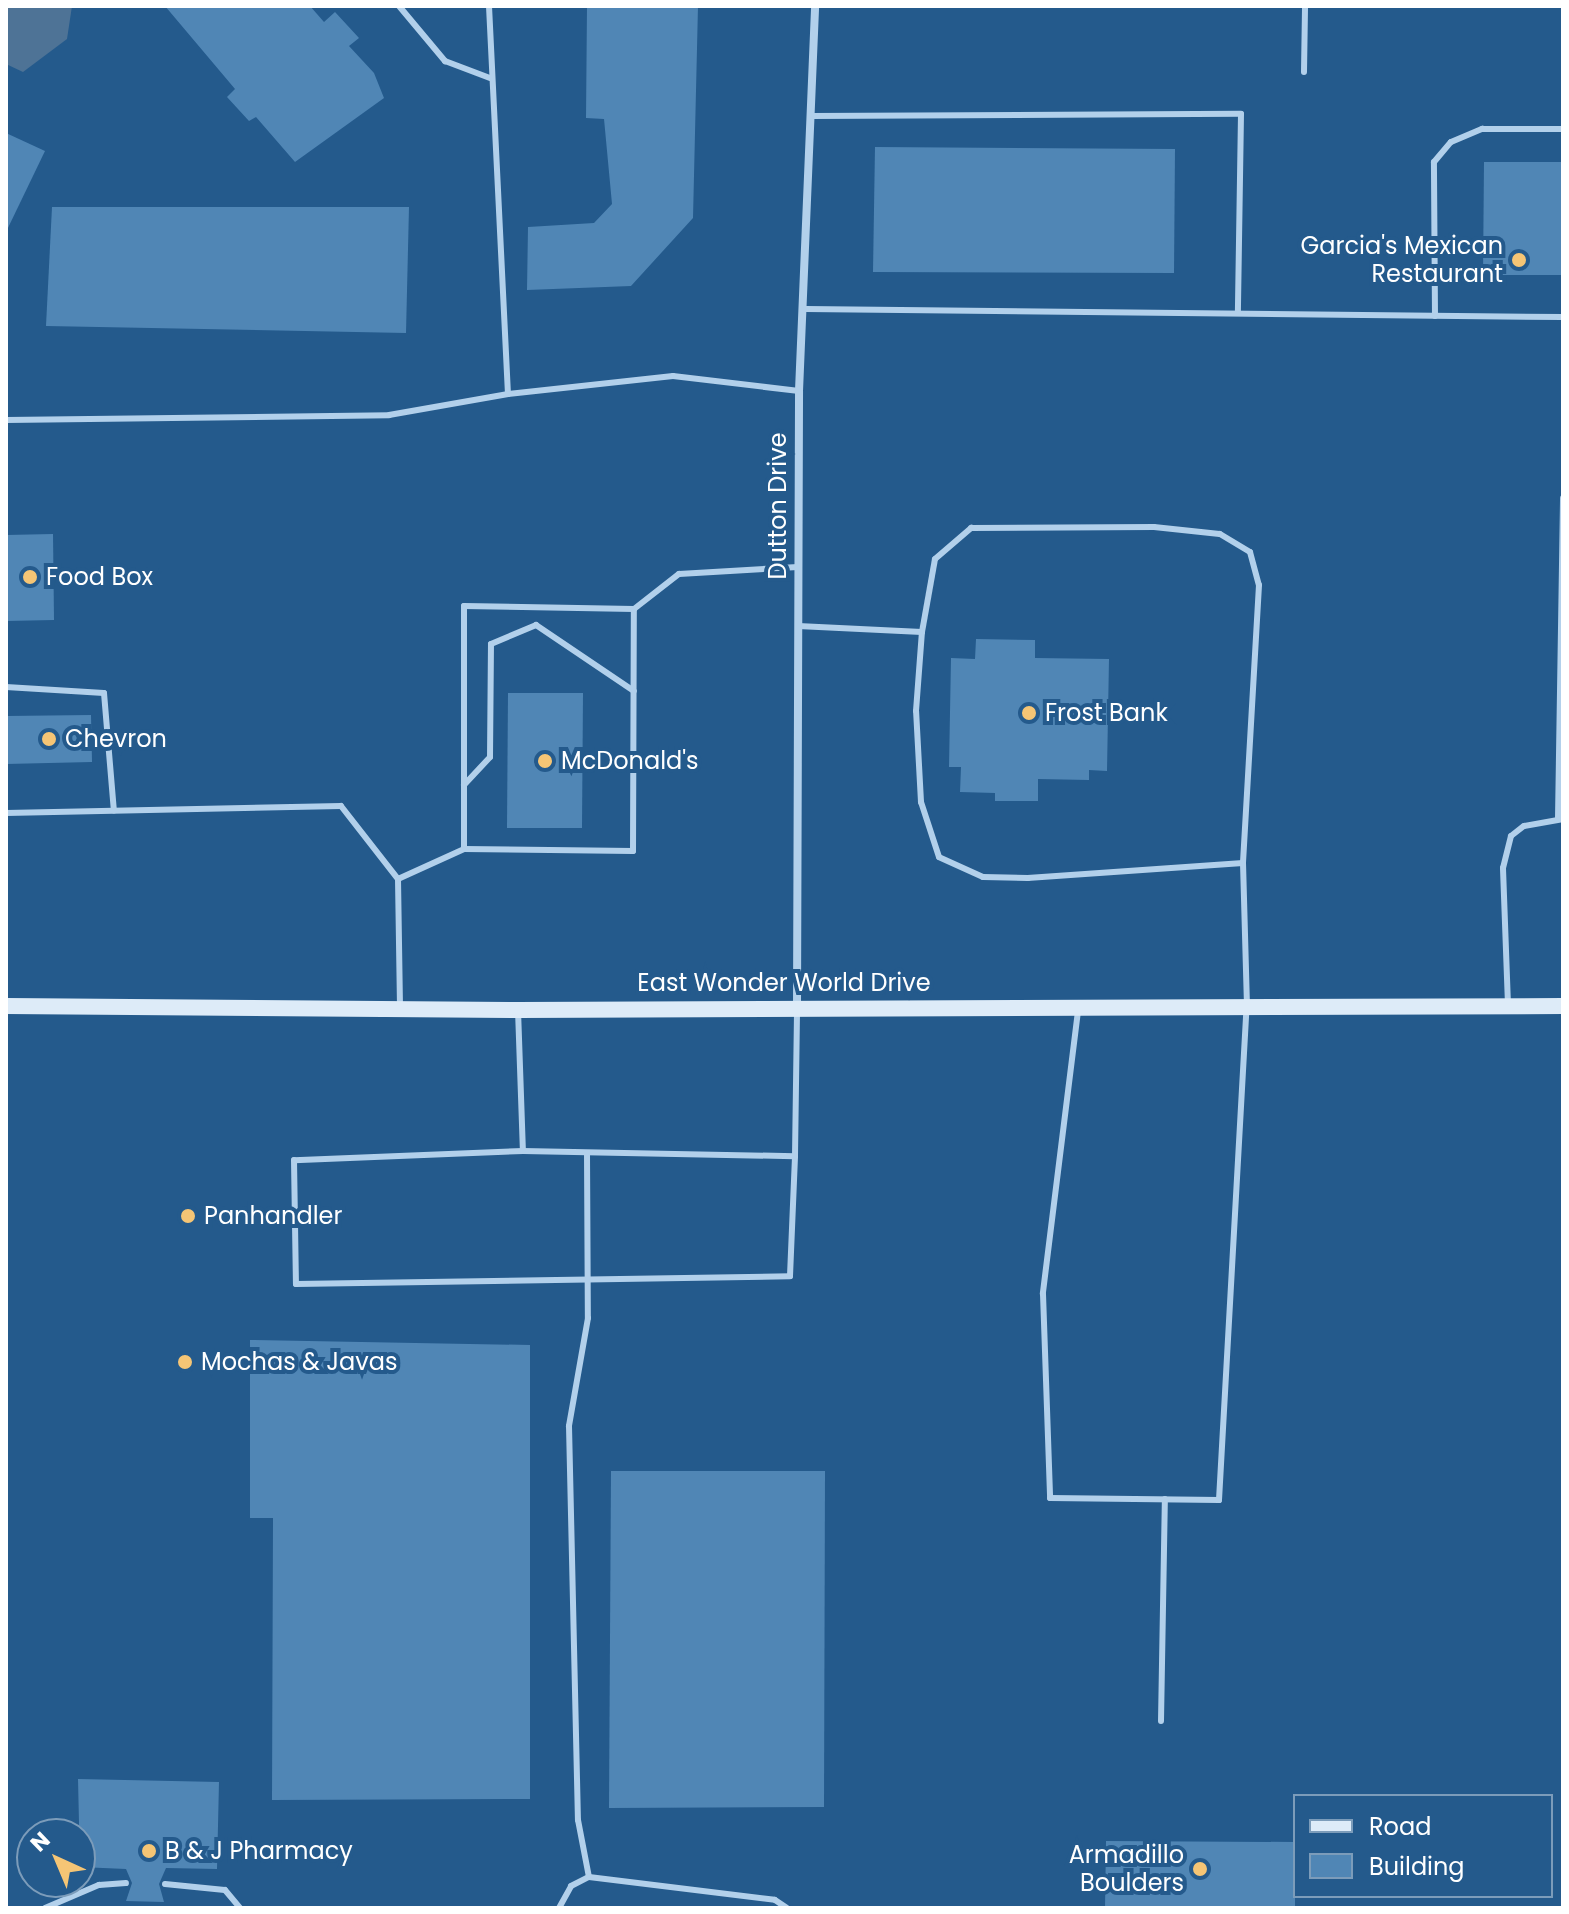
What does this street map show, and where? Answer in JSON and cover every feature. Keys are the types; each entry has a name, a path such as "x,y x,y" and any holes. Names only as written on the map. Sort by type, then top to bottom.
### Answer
{"main road":[{"name":"East Wonder World Drive","path":"6,1006 400,1006 518,1010 797,1006 1563,1006"}],"street":[{"name":"Dutton Drive","path":"797,1006 799,391 806,309 815,6"}],"lane":[{"path":"399,6 445,61 490,78"},
{"path":"489,6 490,78 508,394"},
{"path":"1304,72 1305,6"},
{"path":"811,116 1241,114 1238,312"},
{"path":"1435,316 1434,162 1451,142 1482,129 1563,129"},
{"path":"806,309 1563,317"},
{"path":"6,420 389,415 508,394 673,376 799,391"},
{"path":"1508,1005 1503,868 1511,836 1524,826 1561,819 1562,714 1558,597 1563,498"},
{"path":"1079,1006 1043,1294 1050,1498 1219,1500 1247,1006 1243,863 1259,585 1250,552 1220,534 1154,527 971,528 935,559 922,632 916,711 921,802 939,857 983,877 1028,878 1243,863"},
{"path":"464,849 464,606 634,609 679,574 798,567"},
{"path":"398,879 464,849 633,851 634,609"},
{"path":"464,785 490,757 491,644 536,625 634,691"},
{"path":"798,626 922,632"},
{"path":"6,687 104,693 114,811"},
{"path":"6,813 341,806 398,879 400,1006"},
{"path":"795,1156 523,1151 294,1160 296,1284 790,1276 795,1156 797,1006"},
{"path":"518,1010 523,1151"},
{"path":"587,1153 588,1318 569,1426 578,1820 589,1877"},
{"path":"1161,1721 1165,1499"},
{"path":"559,1908 571,1886 589,1877 775,1900 787,1908"},
{"path":"45,1908 99,1885 126,1883"},
{"path":"165,1884 225,1890 240,1908"}],"water":[{"path":"6,6 72,6 67,39 23,72 6,64"}],"building":[{"path":"165,6 310,6 324,22 335,12 359,38 349,46 374,73 384,98 295,162 256,117 249,121 227,97 235,89"},
{"path":"587,6 698,6 693,218 631,286 527,290 528,227 594,223 612,204 604,119 586,118"},
{"path":"6,133 45,151 6,232"},
{"path":"875,147 1175,149 1174,273 873,272"},
{"path":"1484,162 1563,162 1563,275 1483,275"},
{"path":"52,207 409,207 406,333 46,326"},
{"name":"Food Box","path":"53,534 54,620 6,621 6,535"},
{"name":"Frost Bank","path":"976,639 1035,640 1035,658 1109,659 1107,771 1089,770 1089,780 1038,779 1038,801 995,801 995,793 960,792 961,767 949,767 951,658 975,659"},
{"name":"McDonald's","path":"508,693 583,693 582,828 507,828"},
{"name":"Chevron","path":"91,715 92,762 6,764 6,716"},
{"path":"250,1340 530,1345 530,1799 272,1800 273,1518 250,1518"},
{"path":"611,1471 825,1471 824,1807 609,1808"},
{"name":"B & J Pharmacy","path":"78,1779 219,1782 217,1869 166,1868 159,1884 164,1902 126,1901 132,1883 126,1869 96,1868 96,1818 79,1818"},
{"name":"Armadillo Boulders","path":"1106,1841 1293,1842 1295,1908 1105,1908"}],"place":[{"name":"Garcia's Mexican Restaurant","path":"1519,260"},
{"name":"Food Box","path":"30,577"},
{"name":"Frost Bank","path":"1029,713"},
{"name":"Chevron","path":"49,739"},
{"name":"McDonald's","path":"545,761"},
{"name":"Panhandler","path":"188,1216"},
{"name":"Mochas & Javas","path":"185,1362"},
{"name":"B & J Pharmacy","path":"149,1851"},
{"name":"Armadillo Boulders","path":"1200,1869"}]}
